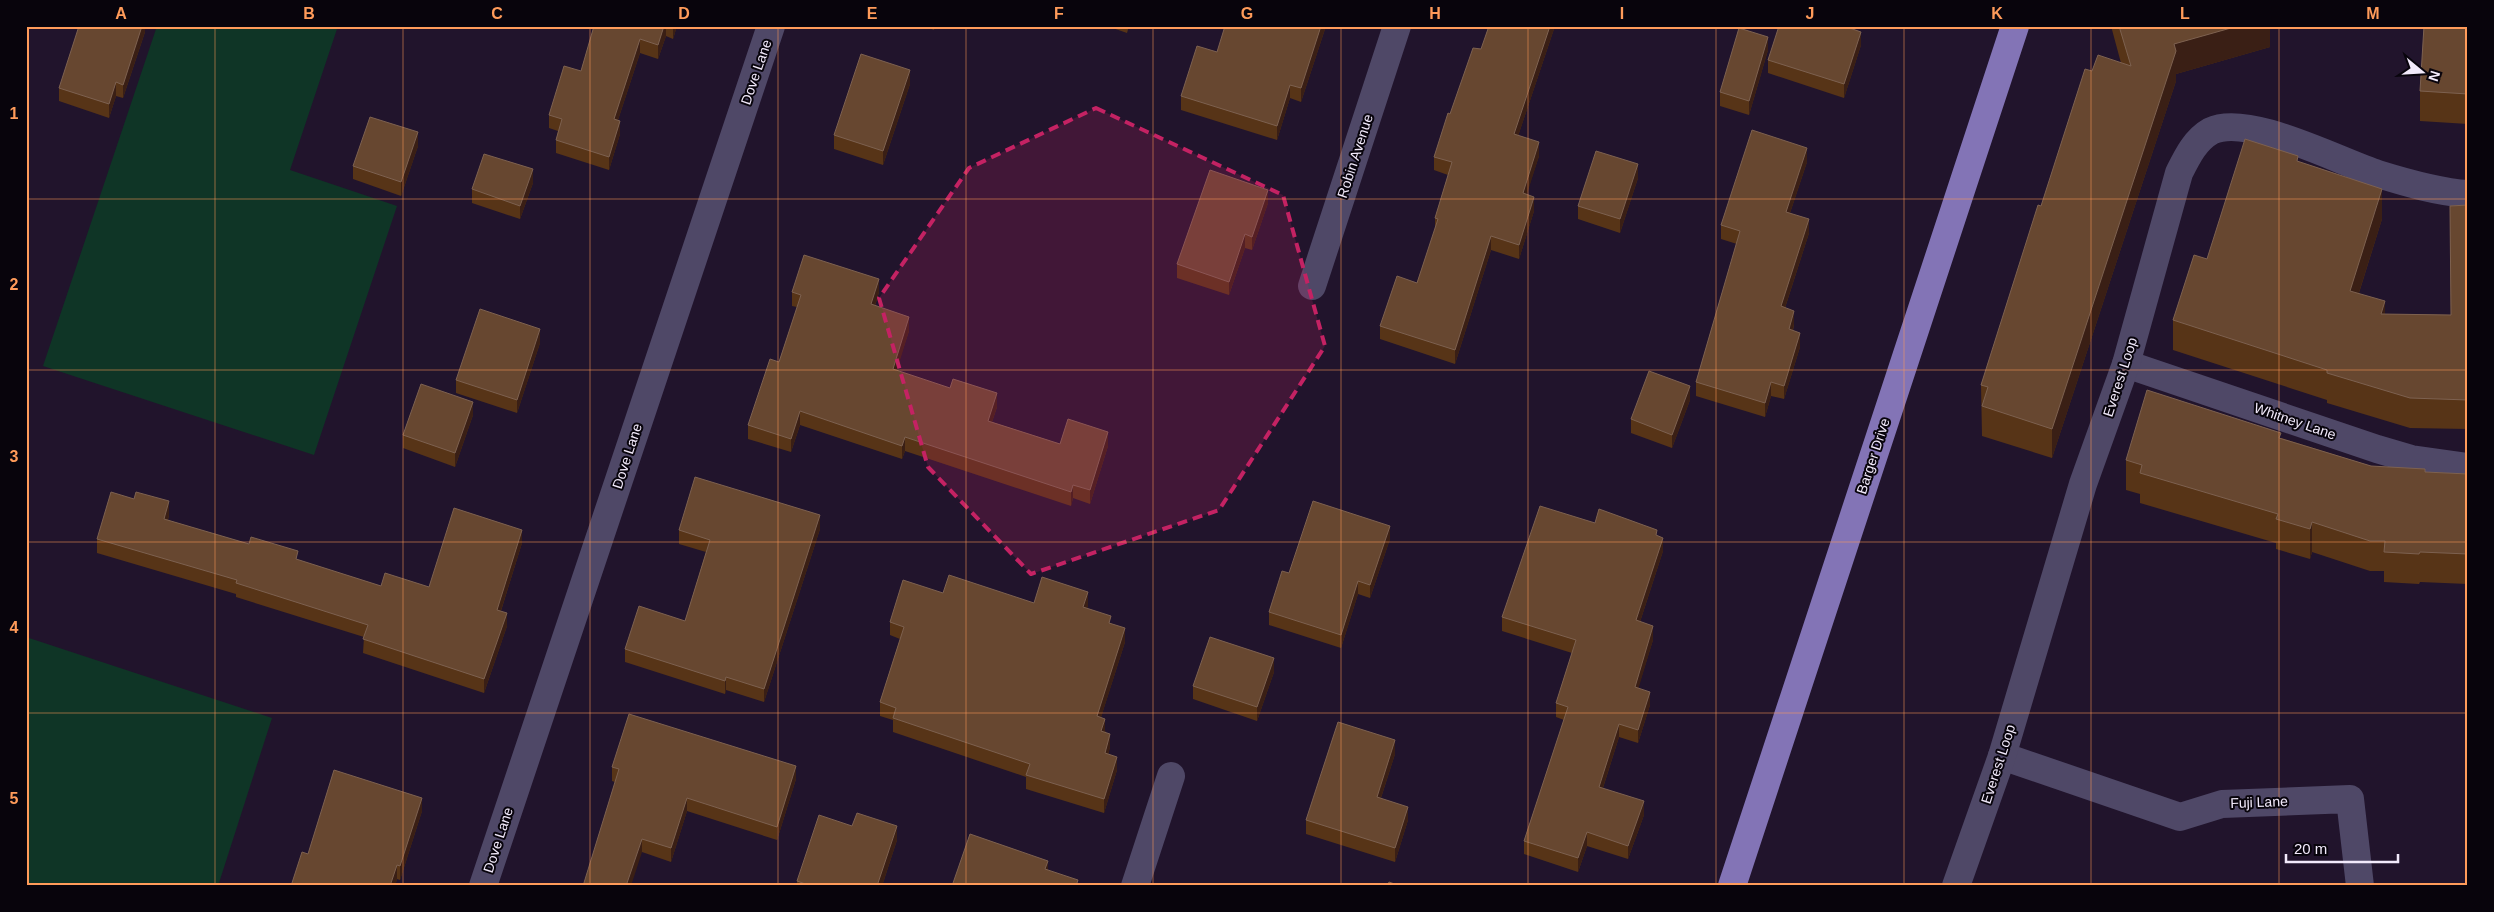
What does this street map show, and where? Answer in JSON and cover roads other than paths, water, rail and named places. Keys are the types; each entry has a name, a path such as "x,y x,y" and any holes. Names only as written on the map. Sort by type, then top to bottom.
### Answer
{"main road":[{"name":"Barger Drive","path":"1732,886 2015,26"}],"street":[{"name":"Dove Lane","path":"484,886 771,26"},
{"name":"Robin Avenue","path":"1312,286 1398,26"},
{"name":"Everest Loop","path":"1956,886 2002,756 2083,484 2126,364 2179,173 2193,147 2212,131 2238,126 2263,131 2378,174 2452,193 2468,194"},
{"name":"Whitney Lane","path":"2126,364 2377,449 2411,459 2468,467"},
{"name":"Fuji Lane","path":"2002,756 2180,817 2222,804 2350,799 2360,886"},
{"path":"1135,886 1171,776"}]}
